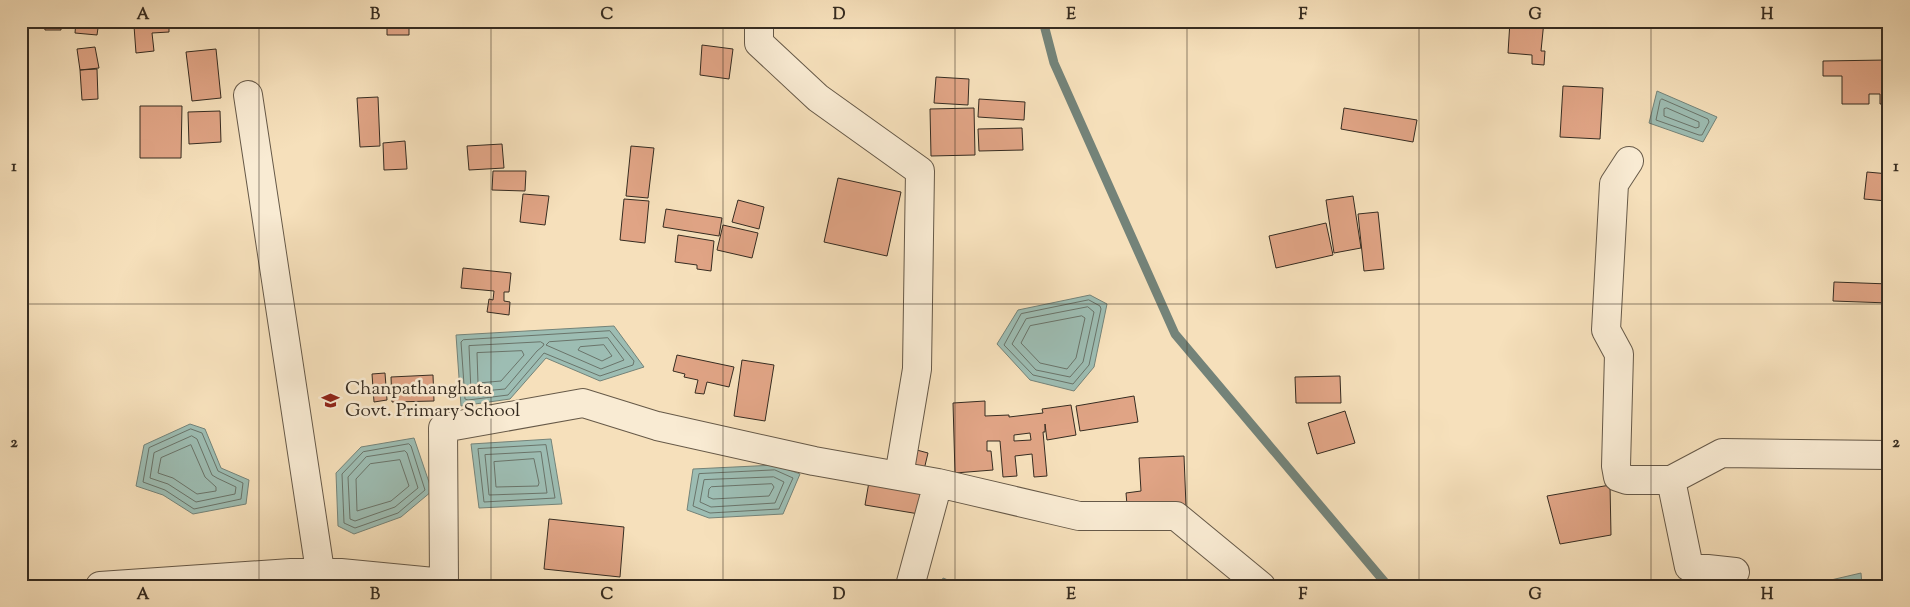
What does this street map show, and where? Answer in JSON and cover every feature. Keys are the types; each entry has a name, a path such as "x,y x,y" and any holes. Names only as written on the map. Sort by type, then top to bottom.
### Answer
{"street":[{"path":"759,21 758,43 811,92 920,171 917,369 899,476"},
{"path":"248,95 320,571"},
{"path":"1629,160 1614,184 1606,330 1619,354 1616,466 1618,477 1627,480 1671,480 1722,453 1889,455"},
{"path":"100,586 320,571 444,583 443,428 584,403 657,426 814,461 938,483 1079,516 1176,516 1261,586"},
{"path":"1671,480 1689,567 1735,572"},
{"path":"910,586 938,483"}],"water":[{"path":"1657,91 1717,117 1703,142 1649,123"},
{"path":"1090,295 1107,304 1094,367 1074,391 1030,380 997,344 1018,310"},
{"path":"614,326 644,367 600,381 546,358 510,399 461,406 456,335"},
{"path":"190,424 205,429 221,468 249,480 246,504 193,514 163,495 136,486 144,445"},
{"path":"414,438 432,491 401,517 354,534 338,526 336,473 361,447"},
{"path":"551,439 562,504 479,508 471,444"},
{"path":"776,465 800,474 783,514 709,518 687,510 693,469"},
{"path":"1861,573 1862,586 1805,586"},
{"path":"943,578 963,586 940,586"}],"building":[{"path":"25,21 61,21 61,30 45,30 44,25 25,25"},
{"path":"76,21 99,21 97,35 75,33"},
{"path":"143,21 169,21 169,32 152,33 154,51 136,53 134,26"},
{"path":"387,21 409,21 409,35 387,35"},
{"path":"1510,21 1544,21 1541,51 1545,51 1544,65 1532,64 1532,55 1508,53"},
{"path":"1888,32 1889,104 1880,104 1880,94 1869,94 1869,104 1842,104 1842,76 1823,76 1823,61 1886,60"},
{"path":"702,45 733,49 729,79 700,75"},
{"path":"95,47 99,68 80,70 77,49"},
{"path":"216,49 221,98 192,101 186,52"},
{"path":"97,69 98,99 82,100 80,70"},
{"path":"936,77 969,79 968,105 934,103"},
{"path":"1563,86 1603,88 1600,139 1560,137"},
{"path":"378,97 380,146 360,147 357,98"},
{"path":"979,99 1025,102 1024,120 978,117"},
{"path":"140,106 182,106 181,158 140,158"},
{"path":"974,108 975,155 931,156 930,109"},
{"path":"1344,108 1417,120 1413,142 1341,129"},
{"path":"220,111 221,142 189,144 188,112"},
{"path":"1022,128 1023,150 979,151 978,129"},
{"path":"405,141 407,169 384,170 383,143"},
{"path":"502,144 504,168 469,170 467,146"},
{"path":"631,146 654,148 648,198 626,196"},
{"path":"493,171 526,171 525,191 492,190"},
{"path":"1867,172 1889,174 1887,201 1864,199"},
{"path":"838,178 901,192 887,256 824,242"},
{"path":"523,194 549,196 545,225 520,222"},
{"path":"1353,196 1361,248 1334,253 1326,200"},
{"path":"624,199 649,201 645,243 620,240"},
{"path":"738,200 764,207 759,229 732,222"},
{"path":"666,209 722,218 719,236 663,227"},
{"path":"1378,212 1384,269 1364,271 1358,214"},
{"path":"1326,223 1333,255 1276,268 1269,236"},
{"path":"723,225 758,233 752,258 717,250"},
{"path":"678,235 714,241 711,271 697,269 697,265 675,262"},
{"path":"463,268 511,273 509,292 504,292 504,301 510,302 509,315 487,312 489,299 493,300 494,291 461,288"},
{"path":"1834,282 1889,284 1889,303 1833,301"},
{"path":"677,355 734,367 729,387 707,382 704,394 695,393 698,380 684,377 685,374 673,371"},
{"path":"742,360 774,365 765,421 734,416"},
{"path":"385,373 387,400 374,402 372,374"},
{"path":"433,375 434,401 392,402 391,377"},
{"path":"1340,376 1341,403 1296,403 1295,377"},
{"path":"1134,396 1138,422 1080,431 1076,406"},
{"path":"985,401 985,416 1009,415 1009,417 1043,413 1042,409 1071,405 1076,435 1047,440 1045,424 1045,432 1043,432 1047,476 1034,477 1032,454 1015,456 1017,476 1003,477 1000,441 987,441 987,451 991,451 993,470 955,473 953,403","holes":["1030,433 1031,440 1014,441 1014,435"]},
{"path":"1345,411 1355,443 1317,454 1308,423"},
{"path":"913,449 928,453 923,474 908,470"},
{"path":"1184,456 1186,506 1141,508 1127,505 1126,493 1141,491 1139,458"},
{"path":"870,476 924,486 919,514 865,505"},
{"path":"1610,485 1611,535 1560,544 1547,496"},
{"path":"549,519 624,527 620,577 544,569"}],"waterway":[{"path":"1043,21 1054,63 1175,334 1388,586"}],"place":[{"name":"Chanpathanghata Govt. Primary School","path":"331,400"}]}
